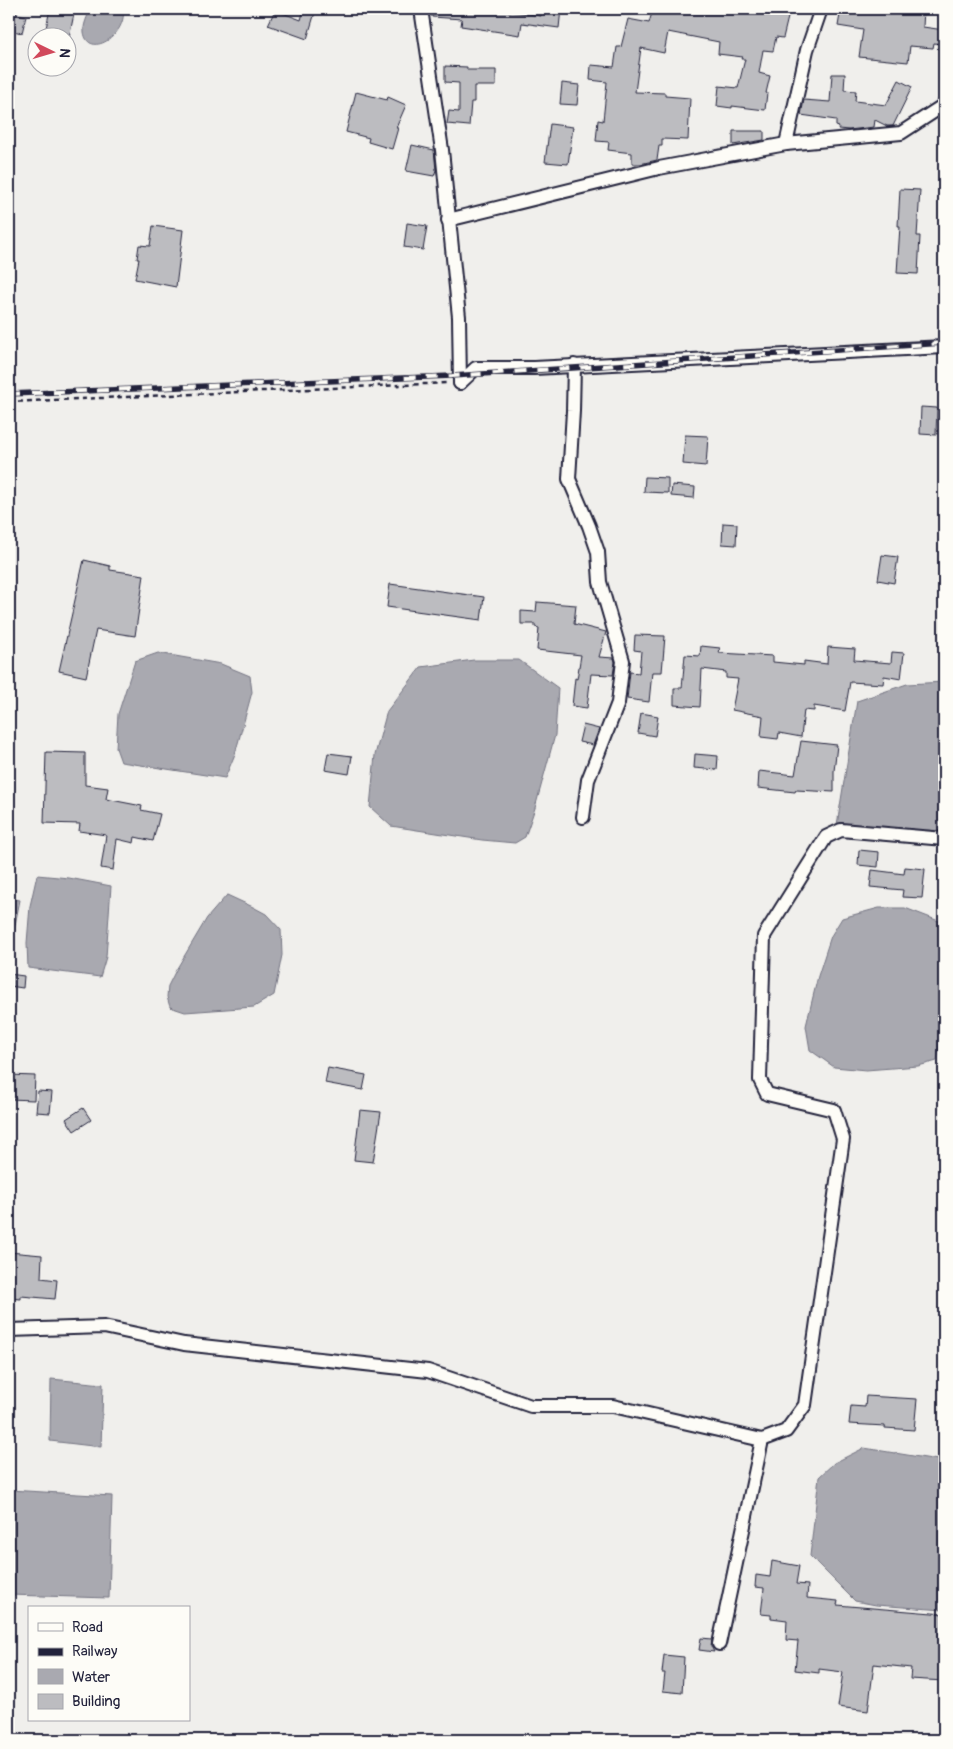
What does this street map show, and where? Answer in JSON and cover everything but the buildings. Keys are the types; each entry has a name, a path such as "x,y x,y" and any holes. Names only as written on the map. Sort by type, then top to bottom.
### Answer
{"street":[{"path":"421,9 442,150 458,317 460,383"},
{"path":"786,144 807,50 821,9"},
{"path":"448,220 658,168 786,144 901,133 944,105"},
{"path":"460,383 476,368 534,368 944,347"},
{"path":"574,365 569,479 598,552 600,582 623,661 618,703 588,780 583,817"},
{"path":"9,1330 104,1327 184,1344 428,1370 531,1406 613,1406 762,1440 786,1431 805,1405 843,1139 834,1110 767,1094 760,1080 764,936 826,837 841,830 944,839"},
{"path":"718,1644 762,1440"}],"path":[{"path":"9,402 460,383"}],"water":[{"path":"90,9 123,9 123,19 120,28 107,41 92,44 87,40 84,29"},
{"path":"158,653 221,664 250,676 252,692 235,754 225,778 121,762 116,748 118,714 135,661"},
{"path":"474,660 519,660 558,688 555,735 535,808 525,837 515,843 482,840 391,826 370,807 375,755 387,711 421,667"},
{"path":"944,682 944,831 837,825 857,701 907,684"},
{"path":"37,875 69,878 111,886 106,957 100,977 28,968 27,943 30,906"},
{"path":"227,895 266,914 281,930 282,955 274,995 254,1007 185,1012 170,1007 167,997 168,986 176,970 207,918"},
{"path":"9,898 20,900 11,945 9,945"},
{"path":"879,908 905,908 944,923 944,1011 937,1061 918,1066 866,1070 834,1067 810,1050 806,1026 818,976 831,936 842,918"},
{"path":"51,1379 103,1384 101,1447 50,1441"},
{"path":"864,1448 944,1461 944,1610 876,1605 855,1601 810,1556 819,1477 834,1463"},
{"path":"9,1490 112,1496 109,1598 9,1595"}],"railway":[{"path":"9,394 452,376 944,343"}]}
